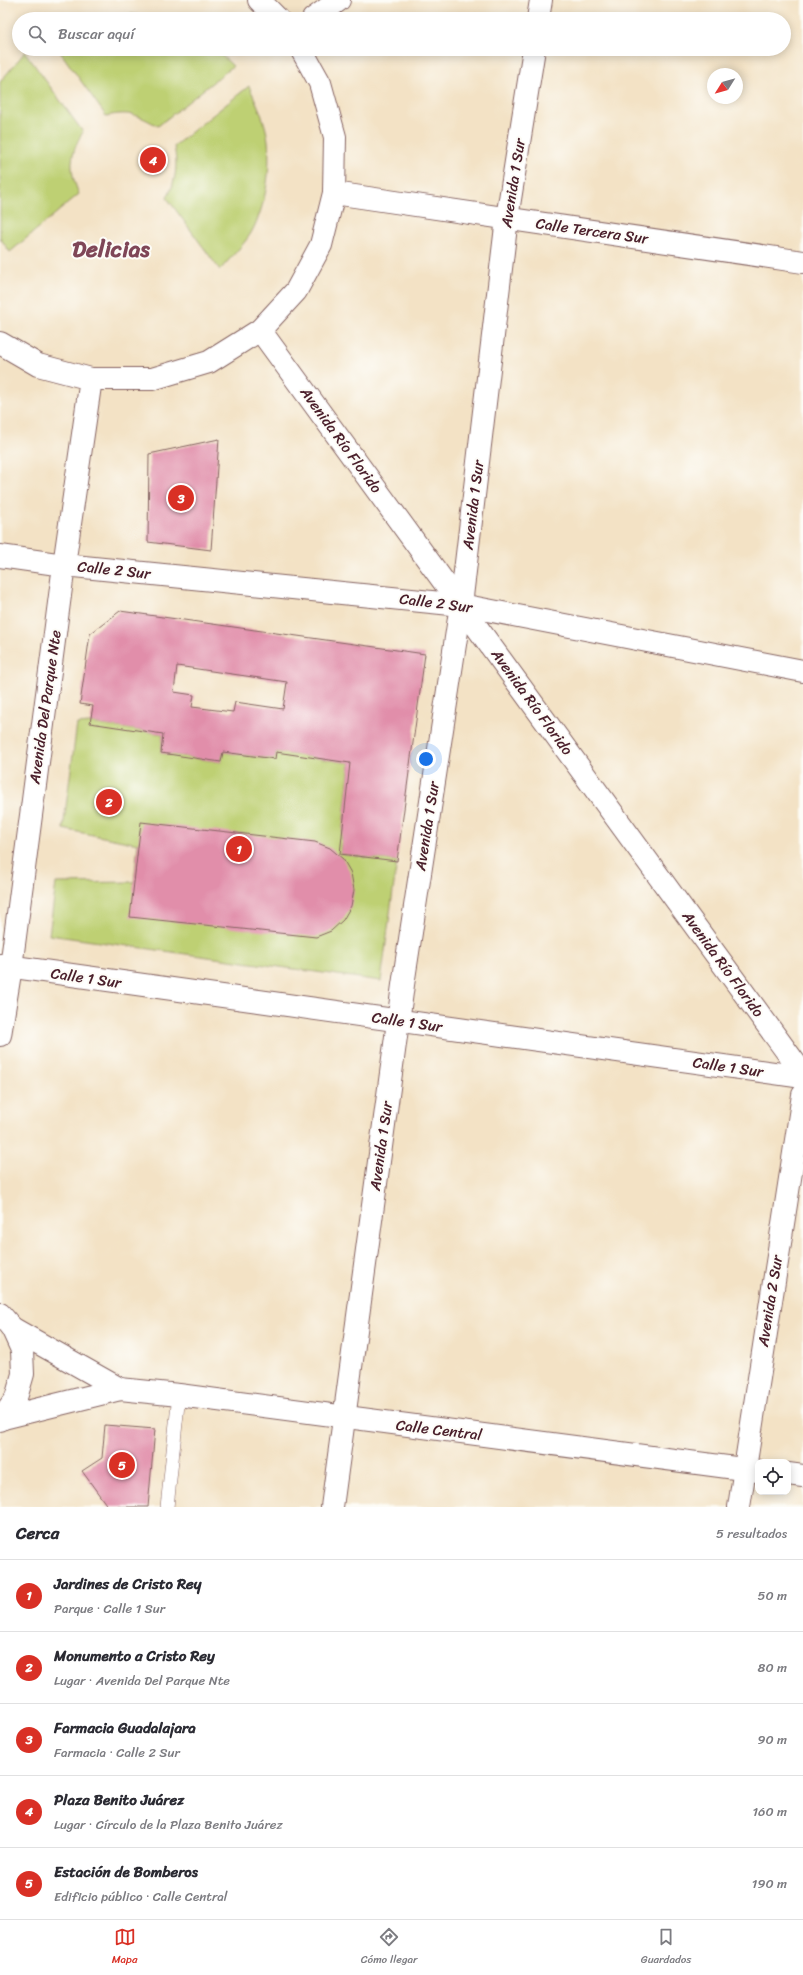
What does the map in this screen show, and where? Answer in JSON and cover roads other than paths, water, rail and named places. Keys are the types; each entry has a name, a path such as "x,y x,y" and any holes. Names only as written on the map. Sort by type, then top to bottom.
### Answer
{"street":[{"path":"259,0 271,12"},
{"path":"323,12 339,0"},
{"path":"539,12 541,0"},
{"path":"0,343 38,365 92,379 152,379 209,362 260,330 296,291 321,245 334,193 335,137 320,83 305,56"},
{"name":"Avenida 1 Sur","path":"332,1507 398,1021 461,605 507,218 533,56"},
{"name":"Calle Tercera Sur","path":"334,193 803,262"},
{"name":"Avenida Río Florido","path":"260,330 803,1074"},
{"name":"Avenida Del Parque Nte","path":"0,1035 5,966 92,379"},
{"name":"Calle 2 Sur","path":"0,556 64,565 461,605 803,671"},
{"name":"Calle 1 Sur","path":"5,966 803,1077"},
{"name":"Avenida 2 Sur","path":"739,1507 751,1470 803,1095"},
{"path":"6,1321 120,1389"},
{"path":"2,1419 16,1398 23,1374 22,1350 6,1321"},
{"path":"2,1419 120,1389"},
{"name":"Calle Central","path":"120,1389 179,1395 344,1418 751,1470"},
{"path":"791,1474 803,1476"}],"lane":[{"path":"167,1507 179,1395"}],"place":[{"name":"Plaza Benito Juárez","path":"153,160"},
{"name":"Farmacia Guadalajara","path":"181,498"},
{"name":"Monumento a Cristo Rey","path":"109,802"},
{"name":"Jardines de Cristo Rey","path":"239,849"},
{"name":"Estación de Bomberos","path":"122,1465"}],"district":[{"name":"Delicias","path":"111,249"}]}
